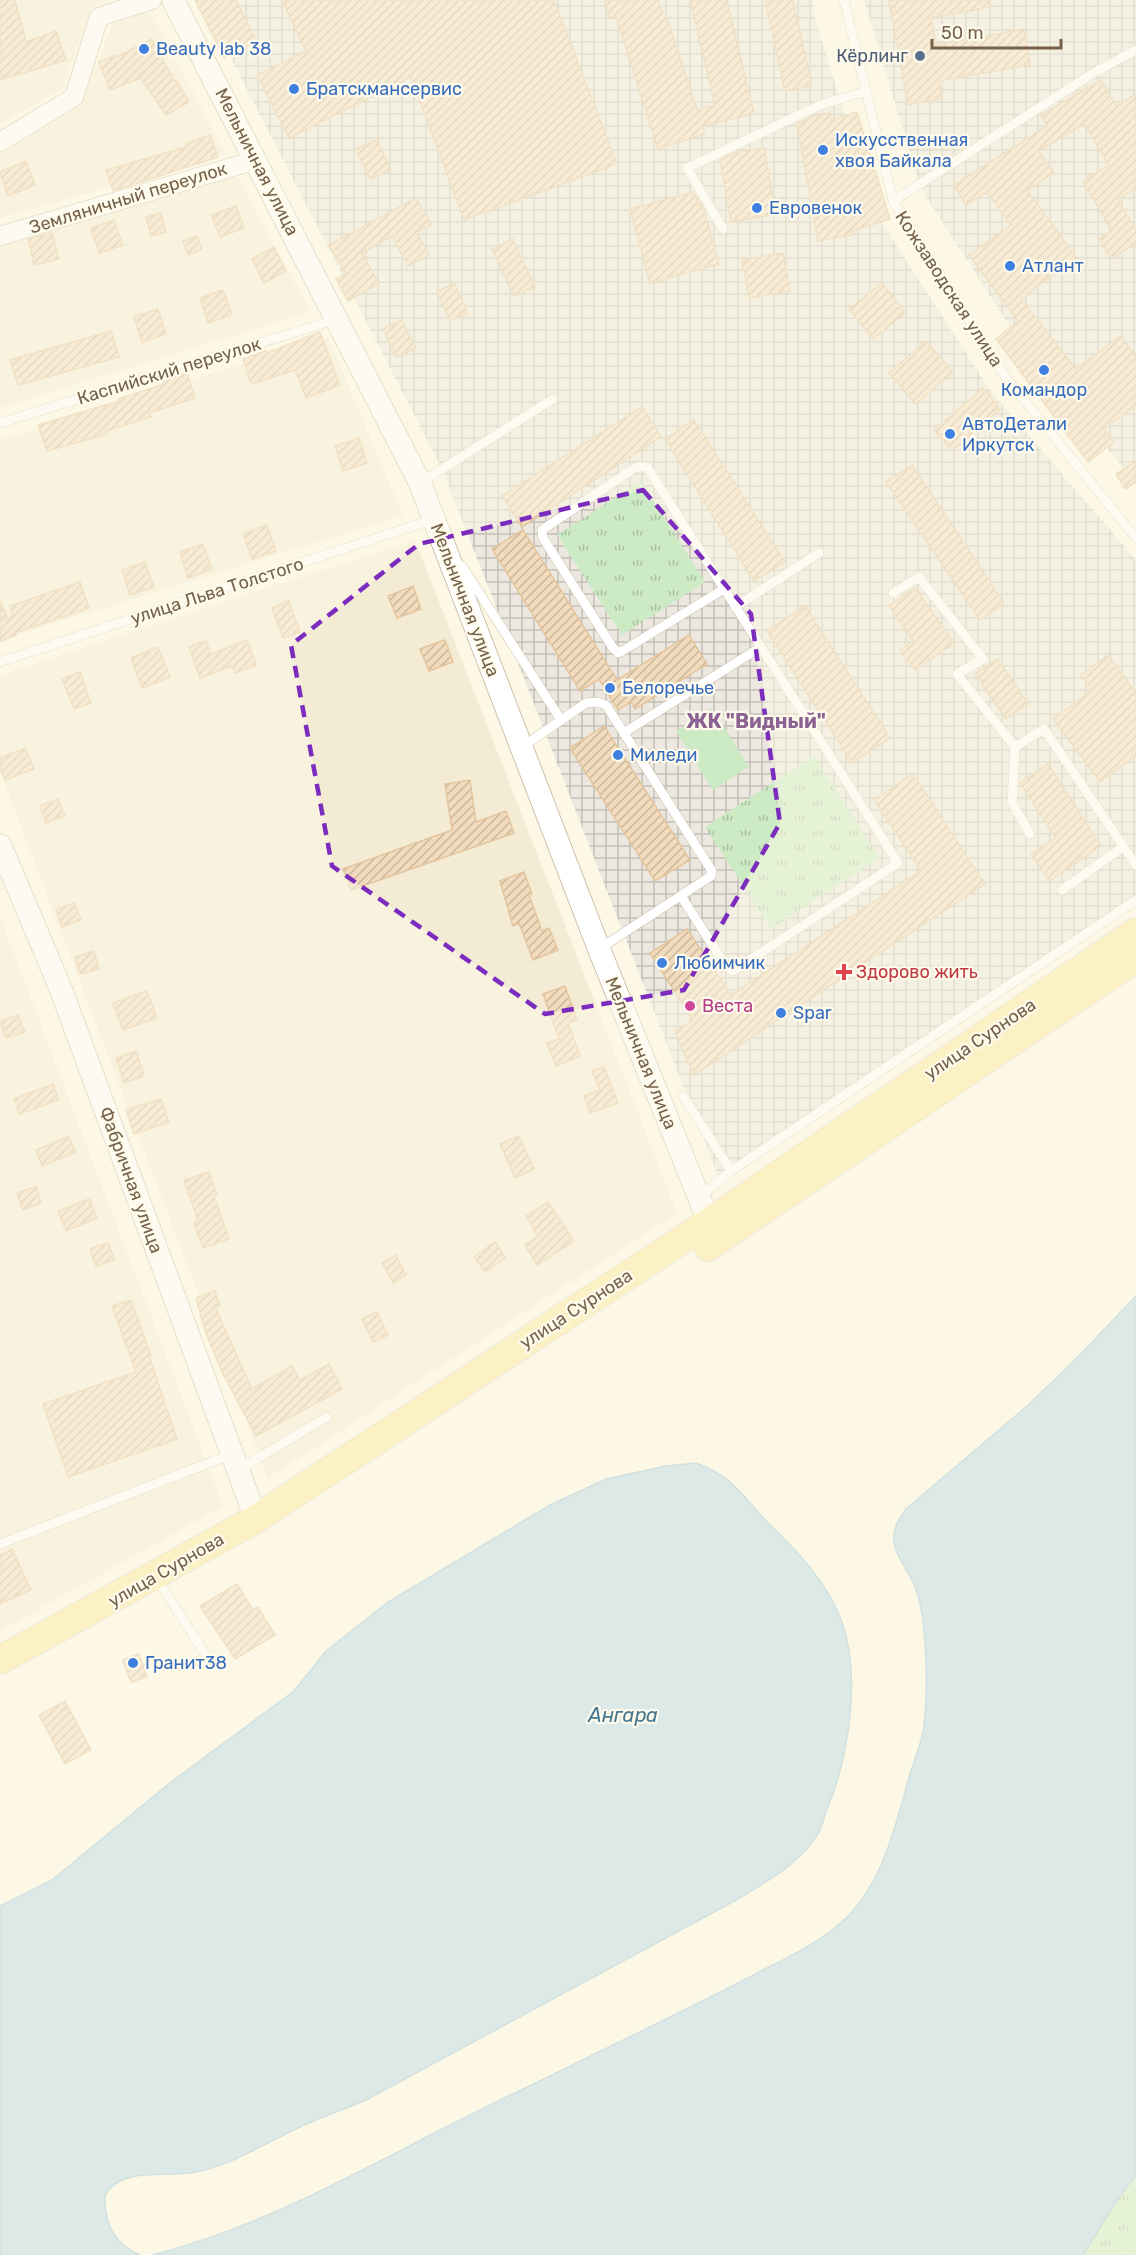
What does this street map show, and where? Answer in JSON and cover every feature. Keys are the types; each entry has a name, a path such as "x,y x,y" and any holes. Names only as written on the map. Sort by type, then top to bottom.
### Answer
{"main road":[{"name":"улица Сурнова","path":"0,1660 256,1519 704,1210 1136,932"},
{"name":"улица Сурнова","path":"0,1673 118,1615 259,1531 723,1237 1136,958"}],"street":[{"path":"0,142 74,97 99,17 152,0"},
{"name":"Мельничная улица","path":"173,0 420,483 599,949 704,1210"},
{"name":"Земляничный переулок","path":"0,236 256,160"},
{"name":"Фабричная улица","path":"0,844 60,987 256,1519"}],"lane":[{"name":"Кожзаводская улица","path":"844,0 893,201 1007,379 1134,532"},
{"path":"893,201 1095,72 1136,50"},
{"path":"723,229 687,168 820,105 866,91"},
{"name":"Каспийский переулок","path":"0,423 338,319"},
{"path":"420,483 553,399"},
{"path":"681,896 726,966 733,971 898,863 649,470 643,465 636,467 542,530 543,538 613,648 619,653 724,589"},
{"path":"436,524 561,720"},
{"name":"улица Льва Толстого","path":"0,662 436,524"},
{"path":"735,607 819,553"},
{"path":"893,593 919,577 983,659 957,674 1015,747 1012,803 1030,834"},
{"path":"625,732 761,647"},
{"path":"522,747 586,703 597,702 610,708 712,871 711,876 599,949"},
{"path":"1015,747 1044,729 1136,865"},
{"path":"1062,890 1123,847"},
{"path":"704,1210 731,1171 1136,900"},
{"path":"683,1096 731,1171"},
{"path":"0,1544 235,1462 327,1417"},
{"path":"163,1588 207,1657"}],"highlighted area":[{"path":"643,490 751,614 780,823 684,990 545,1014 332,866 291,645 419,544"}],"shaded area":[{"path":"0,0 110,0 92,6 62,89 0,124"},
{"path":"201,0 812,0 815,19 876,214 992,393 1136,560 1136,901 721,1183 443,471"},
{"path":"864,0 1136,0 1136,482 1032,361 921,189"},
{"path":"150,12 226,154 0,218 0,155 80,105 113,24"},
{"path":"237,176 310,312 0,408 0,245"},
{"path":"328,337 403,516 0,640 0,440"},
{"path":"415,540 677,1213 268,1478 0,771 0,675"},
{"path":"0,917 223,1506 0,1631"}],"green space":[{"path":"641,481 705,582 622,635 557,535"},
{"path":"712,708 749,767 713,790 676,731"},
{"path":"814,756 880,858 771,929 705,827"},
{"path":"1136,2175 1136,2255 1083,2255 1118,2198"}],"water":[{"path":"1136,1296 1136,2175 1118,2198 1083,2255 152,2255 230,2230 305,2198 783,1960 811,1945 847,1917 860,1902 880,1868 924,1726 926,1680 924,1628 915,1586 894,1545 897,1523 906,1509 1026,1407"},
{"name":"Ангара","path":"696,1463 720,1474 729,1481 801,1557 830,1596 843,1625 851,1670 850,1720 834,1791 821,1828 808,1847 780,1872 738,1899 364,2101 308,2123 218,2166 190,2173 143,2175 121,2180 105,2195 106,2215 117,2239 140,2255 0,2255 0,1906 52,1880 166,1786 294,1691 326,1651 388,1602 550,1505 606,1479 666,1466"}],"building":[{"path":"0,0 15,0 26,42 56,31 66,60 0,80"},
{"path":"195,0 236,0 257,42 224,58"},
{"path":"282,0 554,0 617,164 464,220 411,77 289,138 257,75 306,51"},
{"path":"604,0 658,0 665,13 697,110 715,105 690,0 727,0 754,114 702,126 705,134 658,149 616,17 610,19"},
{"path":"765,0 793,0 812,86 785,91"},
{"path":"889,0 989,0 990,7 931,18 936,45 1024,29 1030,65 939,81 942,99 908,105"},
{"path":"152,39 174,81 176,80 189,102 166,115 141,78 110,90 99,62 116,55 117,57"},
{"path":"1101,80 1116,106 1136,94 1136,189 1118,199 1136,231 1136,244 1111,259 1099,238 1112,231 1083,181 1109,165 1084,124 1039,151 1054,173 1027,190 1076,257 1021,299 1076,369 1120,336 1136,357 1136,405 1104,429 1114,442 1088,462 996,339 1018,321 969,255 1011,225 987,192 966,205 954,185 1047,126 1041,115"},
{"path":"857,112 890,219 852,231 852,235 818,241 797,124 813,116 830,113 831,120"},
{"path":"210,135 218,157 113,191 106,170 186,147 185,144"},
{"path":"377,140 391,170 370,179 356,149"},
{"path":"764,148 776,214 731,222 720,160 734,153"},
{"path":"26,161 35,185 8,196 0,172"},
{"path":"693,192 704,210 719,264 650,283 630,209"},
{"path":"416,198 431,225 417,232 429,255 408,266 392,236 362,253 379,283 348,301 336,279 346,273 329,245"},
{"path":"236,206 244,228 220,237 211,215"},
{"path":"161,213 166,232 151,236 146,217"},
{"path":"114,220 123,245 99,253 91,228"},
{"path":"52,233 59,259 34,265 28,239"},
{"path":"197,236 202,249 188,255 183,241"},
{"path":"513,239 535,287 514,296 492,249"},
{"path":"274,247 286,271 264,283 252,259"},
{"path":"783,253 790,291 749,298 742,260"},
{"path":"454,283 468,313 450,321 437,292"},
{"path":"882,283 905,313 873,339 849,309"},
{"path":"223,290 232,315 208,323 200,298"},
{"path":"158,309 166,334 142,342 134,317"},
{"path":"402,320 416,348 396,357 383,329"},
{"path":"111,331 119,357 18,385 10,360"},
{"path":"320,332 340,385 306,398 295,370 251,384 243,359 266,351 267,353"},
{"path":"926,341 953,372 916,404 889,373"},
{"path":"187,373 195,398 149,413 151,417 106,431 107,434 47,451 38,425 119,401 118,399 164,384 163,380"},
{"path":"983,388 1000,409 952,451 934,430"},
{"path":"642,407 661,437 522,527 502,496"},
{"path":"694,420 785,562 754,581 665,439"},
{"path":"359,438 367,463 343,471 335,446"},
{"path":"1136,461 1136,482 1125,489 1116,474"},
{"path":"912,465 1004,603 980,620 886,482"},
{"path":"267,525 276,551 252,559 243,534"},
{"path":"523,530 617,680 689,635 707,664 635,709 631,702 618,710 599,679 580,691 492,549"},
{"path":"203,544 212,569 188,578 180,552"},
{"path":"145,562 154,587 130,595 122,570"},
{"path":"80,582 89,608 15,633 16,635 0,642 0,601 8,619 13,616 10,606"},
{"path":"413,586 421,609 397,618 388,596"},
{"path":"915,588 954,643 915,670 900,650 913,641 889,606"},
{"path":"289,601 300,632 283,638 272,608"},
{"path":"805,606 890,738 852,763 767,631"},
{"path":"247,640 256,665 235,673 232,666 200,678 189,647 206,641 211,654"},
{"path":"445,640 453,662 429,671 420,649"},
{"path":"158,647 170,677 142,688 131,658"},
{"path":"1108,655 1136,693 1136,755 1100,782 1053,719 1092,690 1081,675"},
{"path":"998,659 1028,704 1006,719 975,674"},
{"path":"80,672 91,703 74,709 62,679"},
{"path":"604,726 690,860 655,881 570,748"},
{"path":"25,748 34,769 5,780 0,768 0,758"},
{"path":"1048,764 1101,846 1049,881 1031,854 1056,838 1020,783"},
{"path":"913,774 985,884 694,1075 675,1032 693,1020 650,953 687,929 731,995 921,871 874,800"},
{"path":"470,780 476,822 506,811 514,833 351,890 343,869 452,830 445,784"},
{"path":"58,799 65,816 46,823 40,806"},
{"path":"524,872 532,894 529,895 542,931 549,928 558,950 533,960 519,923 513,926 500,881"},
{"path":"75,903 81,920 62,927 56,909"},
{"path":"94,951 99,969 80,974 75,957"},
{"path":"565,986 577,1020 568,1023 580,1056 556,1066 547,1043 559,1039 543,994"},
{"path":"147,991 157,1018 123,1030 113,1003"},
{"path":"18,1015 25,1032 6,1038 0,1021"},
{"path":"136,1051 144,1076 124,1083 116,1058"},
{"path":"604,1067 618,1103 590,1113 584,1096 600,1090 592,1071"},
{"path":"53,1084 59,1100 19,1114 14,1099"},
{"path":"161,1099 169,1122 134,1134 126,1110"},
{"path":"69,1136 76,1152 42,1166 36,1150"},
{"path":"519,1136 534,1169 515,1178 500,1144"},
{"path":"209,1172 217,1195 214,1196 229,1239 203,1248 194,1223 198,1221 184,1180"},
{"path":"36,1186 41,1203 23,1210 17,1193"},
{"path":"89,1199 97,1218 66,1231 58,1211"},
{"path":"548,1202 574,1241 537,1265 525,1245 538,1236 526,1216"},
{"path":"495,1242 506,1258 485,1272 474,1257"},
{"path":"108,1243 115,1260 96,1266 90,1249"},
{"path":"396,1255 406,1275 393,1283 382,1263"},
{"path":"215,1291 220,1306 215,1307 252,1389 292,1366 300,1380 329,1364 342,1389 256,1436 222,1372 206,1334 196,1298"},
{"path":"131,1300 177,1439 68,1477 43,1404 136,1372 112,1306"},
{"path":"377,1312 388,1335 373,1342 362,1319"},
{"path":"12,1549 31,1590 0,1604 0,1555"},
{"path":"237,1584 253,1610 258,1607 275,1635 235,1659 200,1606"},
{"path":"139,1654 147,1677 131,1682 123,1660"},
{"path":"65,1701 91,1750 65,1764 39,1715"}],"place":[{"name":"Beauty lab 38","path":"144,49"},
{"name":"Кёрлинг","path":"920,56"},
{"name":"Братскмансервис","path":"294,89"},
{"name":"Искусственная хвоя Байкала","path":"823,150"},
{"name":"Евровенок","path":"757,208"},
{"name":"Атлант","path":"1010,266"},
{"name":"Командор","path":"1044,370"},
{"name":"АвтоДетали Иркутск","path":"950,434"},
{"name":"Белоречье","path":"610,688"},
{"name":"Миледи","path":"618,755"},
{"name":"Любимчик","path":"662,963"},
{"name":"Здорово жить","path":"844,972"},
{"name":"Веста","path":"690,1006"},
{"name":"Spar","path":"781,1013"},
{"name":"Гранит38","path":"133,1663"}],"district":[{"name":"ЖК \"Видный\"","path":"756,721"}]}
